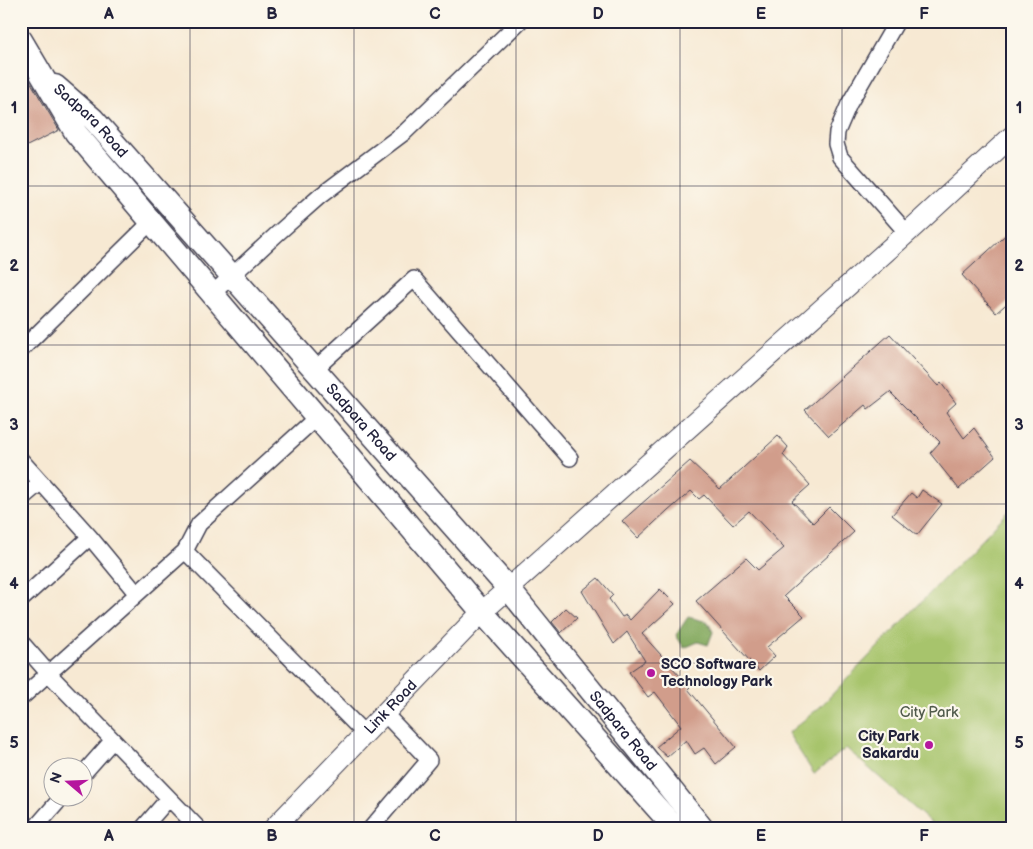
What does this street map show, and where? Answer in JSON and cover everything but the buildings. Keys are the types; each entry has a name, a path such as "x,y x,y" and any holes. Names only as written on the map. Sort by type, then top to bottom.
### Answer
{"main road":[{"path":"21,40 40,74"},
{"name":"Sadpara Road","path":"40,74 92,118 508,588 702,828"},
{"name":"Sadpara Road","path":"40,74 76,133 482,612 675,828"},
{"name":"Link Road","path":"274,828 482,612 907,233 1012,136"}],"street":[{"path":"212,294 320,196 405,132 520,21"},
{"path":"897,21 849,104 836,132 836,144 840,157 907,233"},
{"path":"21,350 151,222"},
{"path":"315,369 414,279 570,458"},
{"path":"21,698 186,551 199,524 317,417"},
{"path":"21,460 90,537 137,594"},
{"path":"21,499 41,482"},
{"path":"21,600 90,537"},
{"path":"186,551 365,734"},
{"path":"21,642 49,674 198,828"},
{"path":"371,828 429,760 385,714"},
{"path":"92,764 114,740"},
{"path":"143,828 170,798"},
{"path":"35,828 54,806"}],"green space":[{"name":"City Park","path":"1012,508 1012,828 937,828 846,748 814,774 788,733 820,707"},
{"path":"688,617 708,622 713,632 708,645 698,642 684,648 676,635"}],"place":[{"name":"SCO Software Technology Park","path":"651,673"},
{"name":"City Park Sakardu","path":"929,745"}]}
